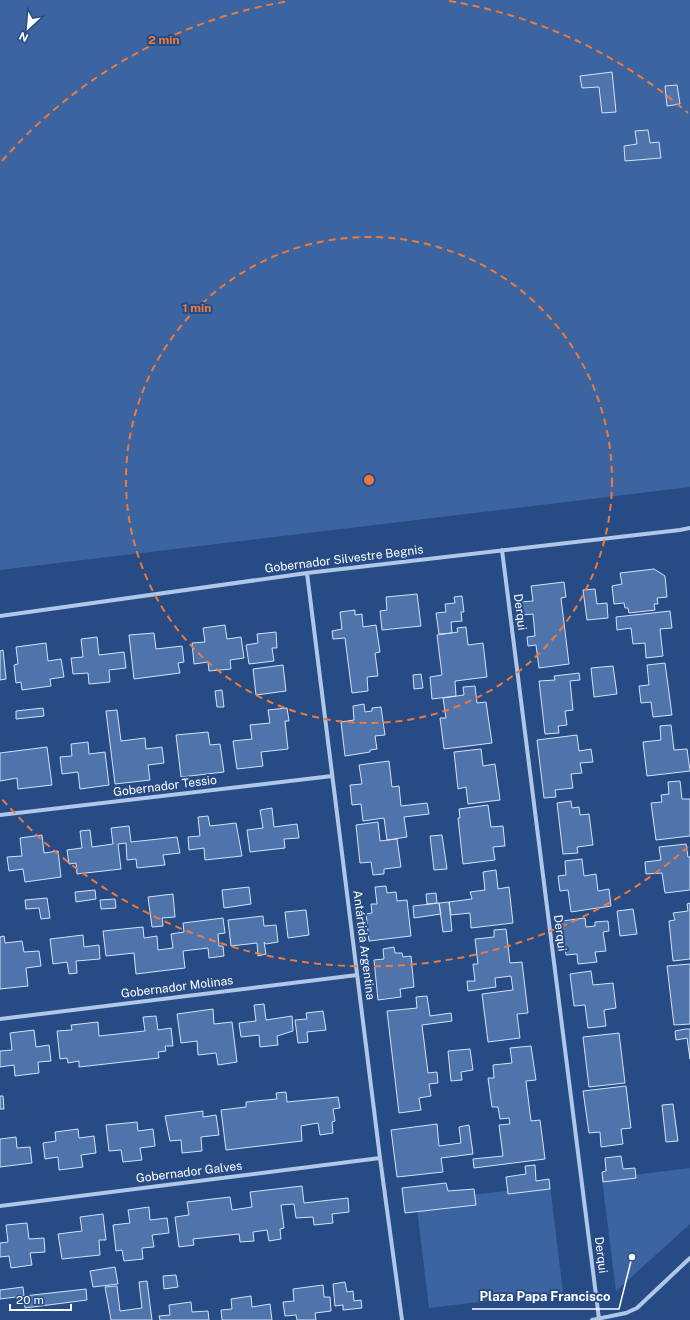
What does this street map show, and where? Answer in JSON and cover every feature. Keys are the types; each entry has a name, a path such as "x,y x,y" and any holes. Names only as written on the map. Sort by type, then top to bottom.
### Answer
{"street":[{"name":"Gobernador Silvestre Begnis","path":"0,616 307,573 690,528"},
{"name":"Derqui","path":"502,550 599,1319"},
{"name":"Antártida Argentina","path":"307,573 380,1158 402,1320"},
{"name":"Gobernador Tessio","path":"0,815 332,776"},
{"name":"Gobernador Molinas","path":"0,1019 357,975"},
{"name":"Gobernador Galves","path":"0,1206 380,1158"},
{"path":"592,1320 626,1313 637,1308 690,1258"}],"shaded area":[{"path":"0,0 690,0 690,487 0,570"},
{"path":"690,1168 690,1224 616,1291 602,1179"},
{"path":"550,1186 563,1292 429,1308 416,1201"}],"building":[{"path":"612,72 616,112 602,113 599,87 582,88 580,76"},
{"path":"677,85 680,104 667,106 665,86"},
{"path":"648,130 650,143 659,142 661,158 625,161 624,146 637,144 635,131"},
{"path":"654,569 665,576 667,597 657,598 658,604 654,604 655,610 629,613 628,608 625,608 624,603 614,604 612,586 622,584 620,573"},
{"path":"564,582 566,597 561,598 569,664 539,668 536,645 528,646 527,637 535,636 533,614 522,615 520,602 533,601 531,586"},
{"path":"595,589 597,604 607,603 608,618 587,620 583,590"},
{"path":"417,594 421,626 382,630 380,611 387,610 386,597"},
{"path":"462,596 464,612 461,612 462,621 451,622 452,633 439,634 436,613 446,612 445,604 455,603 454,597"},
{"path":"355,610 355,615 362,614 363,627 376,625 380,652 375,653 378,676 367,677 368,691 352,693 345,638 333,639 332,631 342,629 340,612"},
{"path":"670,611 672,628 660,629 663,656 646,658 645,643 633,644 631,628 617,630 616,617"},
{"path":"225,625 227,639 241,637 244,658 230,660 231,669 209,671 208,662 194,664 192,643 205,642 203,628"},
{"path":"466,627 468,645 483,643 487,677 455,681 456,696 432,699 430,677 442,675 437,635 458,632 457,628"},
{"path":"276,632 277,648 272,648 274,661 249,664 246,645 258,643 257,634"},
{"path":"154,633 156,649 182,646 184,662 178,663 180,673 134,679 129,635"},
{"path":"97,637 99,655 124,652 126,668 109,670 110,682 89,684 88,673 73,674 71,658 83,657 81,639"},
{"path":"46,643 48,661 61,659 64,677 50,679 51,686 22,690 21,682 16,683 14,665 18,664 16,647"},
{"path":"3,650 6,679 0,680 0,651"},
{"path":"665,663 672,715 653,717 651,702 641,703 639,686 649,685 647,665"},
{"path":"283,665 286,691 256,695 253,669"},
{"path":"613,666 617,694 594,697 591,668"},
{"path":"579,673 580,680 570,681 573,710 565,711 567,725 558,726 559,733 545,734 539,681 555,680 554,676"},
{"path":"421,674 423,688 414,689 413,675"},
{"path":"475,686 477,703 486,702 492,743 444,749 440,718 446,718 443,698 464,695 463,687"},
{"path":"222,690 224,707 217,707 215,691"},
{"path":"364,704 365,712 372,711 372,708 381,707 385,735 375,736 377,749 370,750 370,752 345,756 341,722 354,720 353,706"},
{"path":"43,708 44,716 16,719 16,711"},
{"path":"287,708 289,721 285,721 288,749 261,752 263,766 237,769 233,741 252,739 250,725 270,723 268,710"},
{"path":"117,710 121,741 145,738 146,749 162,747 164,763 148,765 150,780 115,784 106,711"},
{"path":"671,725 674,750 687,749 690,771 647,776 643,742 661,740 660,726"},
{"path":"208,732 210,745 220,744 224,772 181,777 176,735"},
{"path":"577,735 579,751 591,749 593,762 580,763 582,773 571,774 573,788 555,790 556,797 544,798 537,740"},
{"path":"88,742 89,754 105,752 109,785 80,789 78,772 62,774 60,757 72,756 71,744"},
{"path":"47,747 52,785 18,789 17,778 0,781 0,753"},
{"path":"481,749 483,766 495,764 500,800 468,804 466,787 458,789 454,752"},
{"path":"389,761 392,787 399,786 401,806 427,803 429,814 404,817 407,837 387,840 384,818 363,821 361,804 352,805 350,785 362,784 359,765"},
{"path":"680,781 682,799 690,799 690,836 656,840 651,803 662,802 661,795 669,794 668,782"},
{"path":"571,801 572,808 579,807 580,815 589,814 593,845 577,847 578,853 563,854 557,803"},
{"path":"488,805 491,827 503,826 505,846 493,847 495,860 463,864 458,818 460,818 459,809"},
{"path":"272,808 274,827 297,824 299,838 284,839 285,848 250,852 247,830 263,828 260,810"},
{"path":"208,816 210,826 236,823 242,856 205,860 204,848 189,850 188,837 200,836 198,817"},
{"path":"378,822 380,841 397,839 401,867 384,869 384,874 373,875 371,862 360,863 356,825"},
{"path":"129,826 131,842 177,837 180,853 163,855 165,865 137,868 136,859 127,860 126,843 118,844 121,869 77,874 76,863 69,864 67,850 82,848 80,831 90,830 92,847 113,844 111,828"},
{"path":"42,835 44,853 58,851 61,877 25,882 23,869 9,871 7,857 22,856 20,838"},
{"path":"442,835 447,869 434,870 430,836"},
{"path":"686,844 688,857 690,857 690,890 665,893 662,873 646,874 645,862 661,860 659,847"},
{"path":"582,859 584,876 596,874 598,891 609,889 611,906 571,912 568,890 560,891 558,876 566,875 565,861"},
{"path":"496,870 498,889 509,887 513,923 471,928 470,913 451,915 449,902 472,899 470,892 485,890 483,872"},
{"path":"386,886 387,893 396,892 397,901 407,900 411,936 369,941 366,914 372,913 371,904 377,904 375,887"},
{"path":"249,887 251,904 224,908 222,890"},
{"path":"95,890 96,899 76,902 75,892"},
{"path":"436,893 437,903 427,904 426,894"},
{"path":"173,894 175,917 162,918 163,926 152,927 148,897"},
{"path":"47,898 50,918 41,919 39,908 26,909 25,900"},
{"path":"115,899 116,908 101,909 100,900"},
{"path":"449,902 452,931 443,932 439,903"},
{"path":"439,903 441,914 414,918 413,906"},
{"path":"690,903 690,959 673,961 669,921 675,920 673,913 688,911 687,904"},
{"path":"633,909 637,934 620,936 617,911"},
{"path":"306,910 309,935 288,938 285,912"},
{"path":"263,916 264,926 276,925 278,942 266,944 264,942 266,954 258,956 257,943 231,946 228,920"},
{"path":"223,918 225,933 218,934 219,946 223,946 224,956 209,958 208,948 183,951 185,968 136,974 134,953 106,956 103,931 143,927 144,938 157,936 158,950 173,948 171,934 184,932 183,923"},
{"path":"585,918 586,927 595,926 595,922 608,921 609,931 603,932 606,951 595,952 597,962 578,964 577,954 566,955 562,921"},
{"path":"506,929 510,963 522,962 528,1013 517,1014 520,1038 488,1042 482,994 513,990 511,976 495,978 496,987 468,991 467,981 475,981 473,964 478,964 475,939 494,937 494,930"},
{"path":"83,935 84,947 99,945 100,959 76,961 77,973 69,974 67,962 53,964 50,939"},
{"path":"4,936 5,943 22,941 24,952 39,951 41,966 26,968 28,986 0,989 0,937"},
{"path":"394,947 395,953 402,953 403,957 411,956 414,987 400,989 401,997 378,1000 374,960 384,959 383,949"},
{"path":"690,964 690,1024 674,1025 667,966"},
{"path":"591,971 593,985 613,983 616,1008 604,1010 606,1026 588,1028 585,1005 574,1006 570,974"},
{"path":"427,996 430,1016 451,1013 452,1021 422,1025 428,1073 437,1072 438,1083 429,1084 431,1096 419,1098 421,1110 399,1113 387,1011 417,1008 416,997"},
{"path":"264,1004 266,1020 292,1016 293,1031 277,1036 278,1045 260,1047 259,1035 241,1037 239,1023 256,1021 254,1005"},
{"path":"213,1009 214,1024 232,1022 237,1062 218,1065 216,1053 198,1055 197,1041 181,1043 177,1014"},
{"path":"323,1011 326,1030 307,1032 308,1042 298,1043 295,1020 307,1019 306,1013"},
{"path":"156,1016 158,1030 171,1028 173,1046 165,1046 166,1051 158,1052 159,1058 79,1067 79,1061 68,1063 67,1058 60,1059 57,1031 72,1030 71,1025 98,1022 99,1036 145,1031 143,1017"},
{"path":"690,1029 690,1059 687,1038 676,1040 675,1031"},
{"path":"34,1030 36,1047 49,1045 51,1061 38,1062 39,1073 15,1076 14,1065 0,1067 0,1051 12,1050 10,1033"},
{"path":"619,1033 625,1083 589,1087 583,1037"},
{"path":"531,1046 536,1080 526,1081 531,1121 540,1120 545,1159 474,1168 473,1159 503,1156 499,1125 510,1124 509,1118 500,1119 498,1107 492,1107 488,1078 494,1078 493,1065 512,1063 510,1048"},
{"path":"470,1049 473,1070 461,1072 462,1080 451,1081 448,1051"},
{"path":"626,1086 631,1128 621,1129 623,1144 601,1147 600,1132 589,1133 583,1091"},
{"path":"286,1092 287,1102 338,1097 340,1108 333,1109 335,1121 332,1122 333,1133 320,1135 318,1123 301,1126 302,1141 226,1150 221,1110 246,1107 246,1102 277,1099 276,1093"},
{"path":"0,1096 3,1096 4,1109 0,1109"},
{"path":"673,1104 678,1141 666,1142 662,1105"},
{"path":"203,1111 203,1117 216,1115 219,1135 201,1137 202,1151 182,1153 181,1140 170,1141 165,1116"},
{"path":"137,1122 138,1131 153,1129 155,1146 140,1148 142,1160 123,1162 121,1150 109,1151 106,1125"},
{"path":"437,1124 439,1146 461,1143 459,1127 469,1125 473,1154 441,1158 443,1172 397,1177 391,1130"},
{"path":"78,1129 79,1138 94,1136 96,1153 81,1155 83,1167 59,1170 58,1157 45,1159 43,1143 56,1141 55,1132"},
{"path":"16,1137 17,1148 30,1147 32,1163 0,1167 0,1139"},
{"path":"621,1156 623,1169 635,1168 636,1178 603,1182 602,1172 606,1171 605,1158"},
{"path":"535,1165 536,1181 549,1179 550,1189 508,1194 506,1177 526,1174 525,1166"},
{"path":"446,1183 448,1191 474,1189 476,1205 405,1213 402,1188"},
{"path":"302,1186 304,1203 348,1198 349,1212 332,1214 333,1223 314,1225 313,1217 296,1218 294,1204 281,1205 284,1228 280,1229 281,1239 269,1241 267,1230 253,1232 254,1241 240,1242 239,1234 193,1239 194,1245 179,1247 175,1217 189,1215 187,1202 230,1197 232,1210 252,1207 250,1192"},
{"path":"149,1207 150,1220 167,1218 169,1233 152,1235 154,1247 142,1248 143,1259 124,1261 122,1250 116,1251 113,1225 130,1223 128,1210"},
{"path":"103,1214 106,1240 99,1240 100,1255 62,1259 58,1234 82,1231 80,1217"},
{"path":"27,1223 29,1239 44,1238 45,1252 30,1253 32,1265 11,1268 9,1256 0,1257 0,1243 8,1242 6,1225"},
{"path":"115,1267 118,1284 93,1287 90,1271"},
{"path":"176,1275 178,1287 164,1289 163,1276"},
{"path":"147,1281 152,1320 111,1320 105,1287 117,1286 120,1311 142,1308 139,1282"},
{"path":"345,1282 347,1292 353,1291 354,1301 361,1300 362,1308 343,1310 343,1305 335,1306 333,1284"},
{"path":"323,1285 324,1297 330,1297 331,1311 315,1313 316,1320 297,1320 296,1315 285,1316 283,1302 294,1301 293,1289"},
{"path":"23,1287 24,1296 0,1299 0,1290"},
{"path":"86,1289 87,1300 25,1308 24,1296"},
{"path":"251,1296 252,1307 270,1304 272,1320 222,1320 221,1310 232,1309 231,1299"},
{"path":"191,1302 192,1312 208,1311 209,1320 160,1320 159,1316 170,1315 169,1305"}],"place":[{"name":"Plaza Papa Francisco","path":"632,1257"}]}
